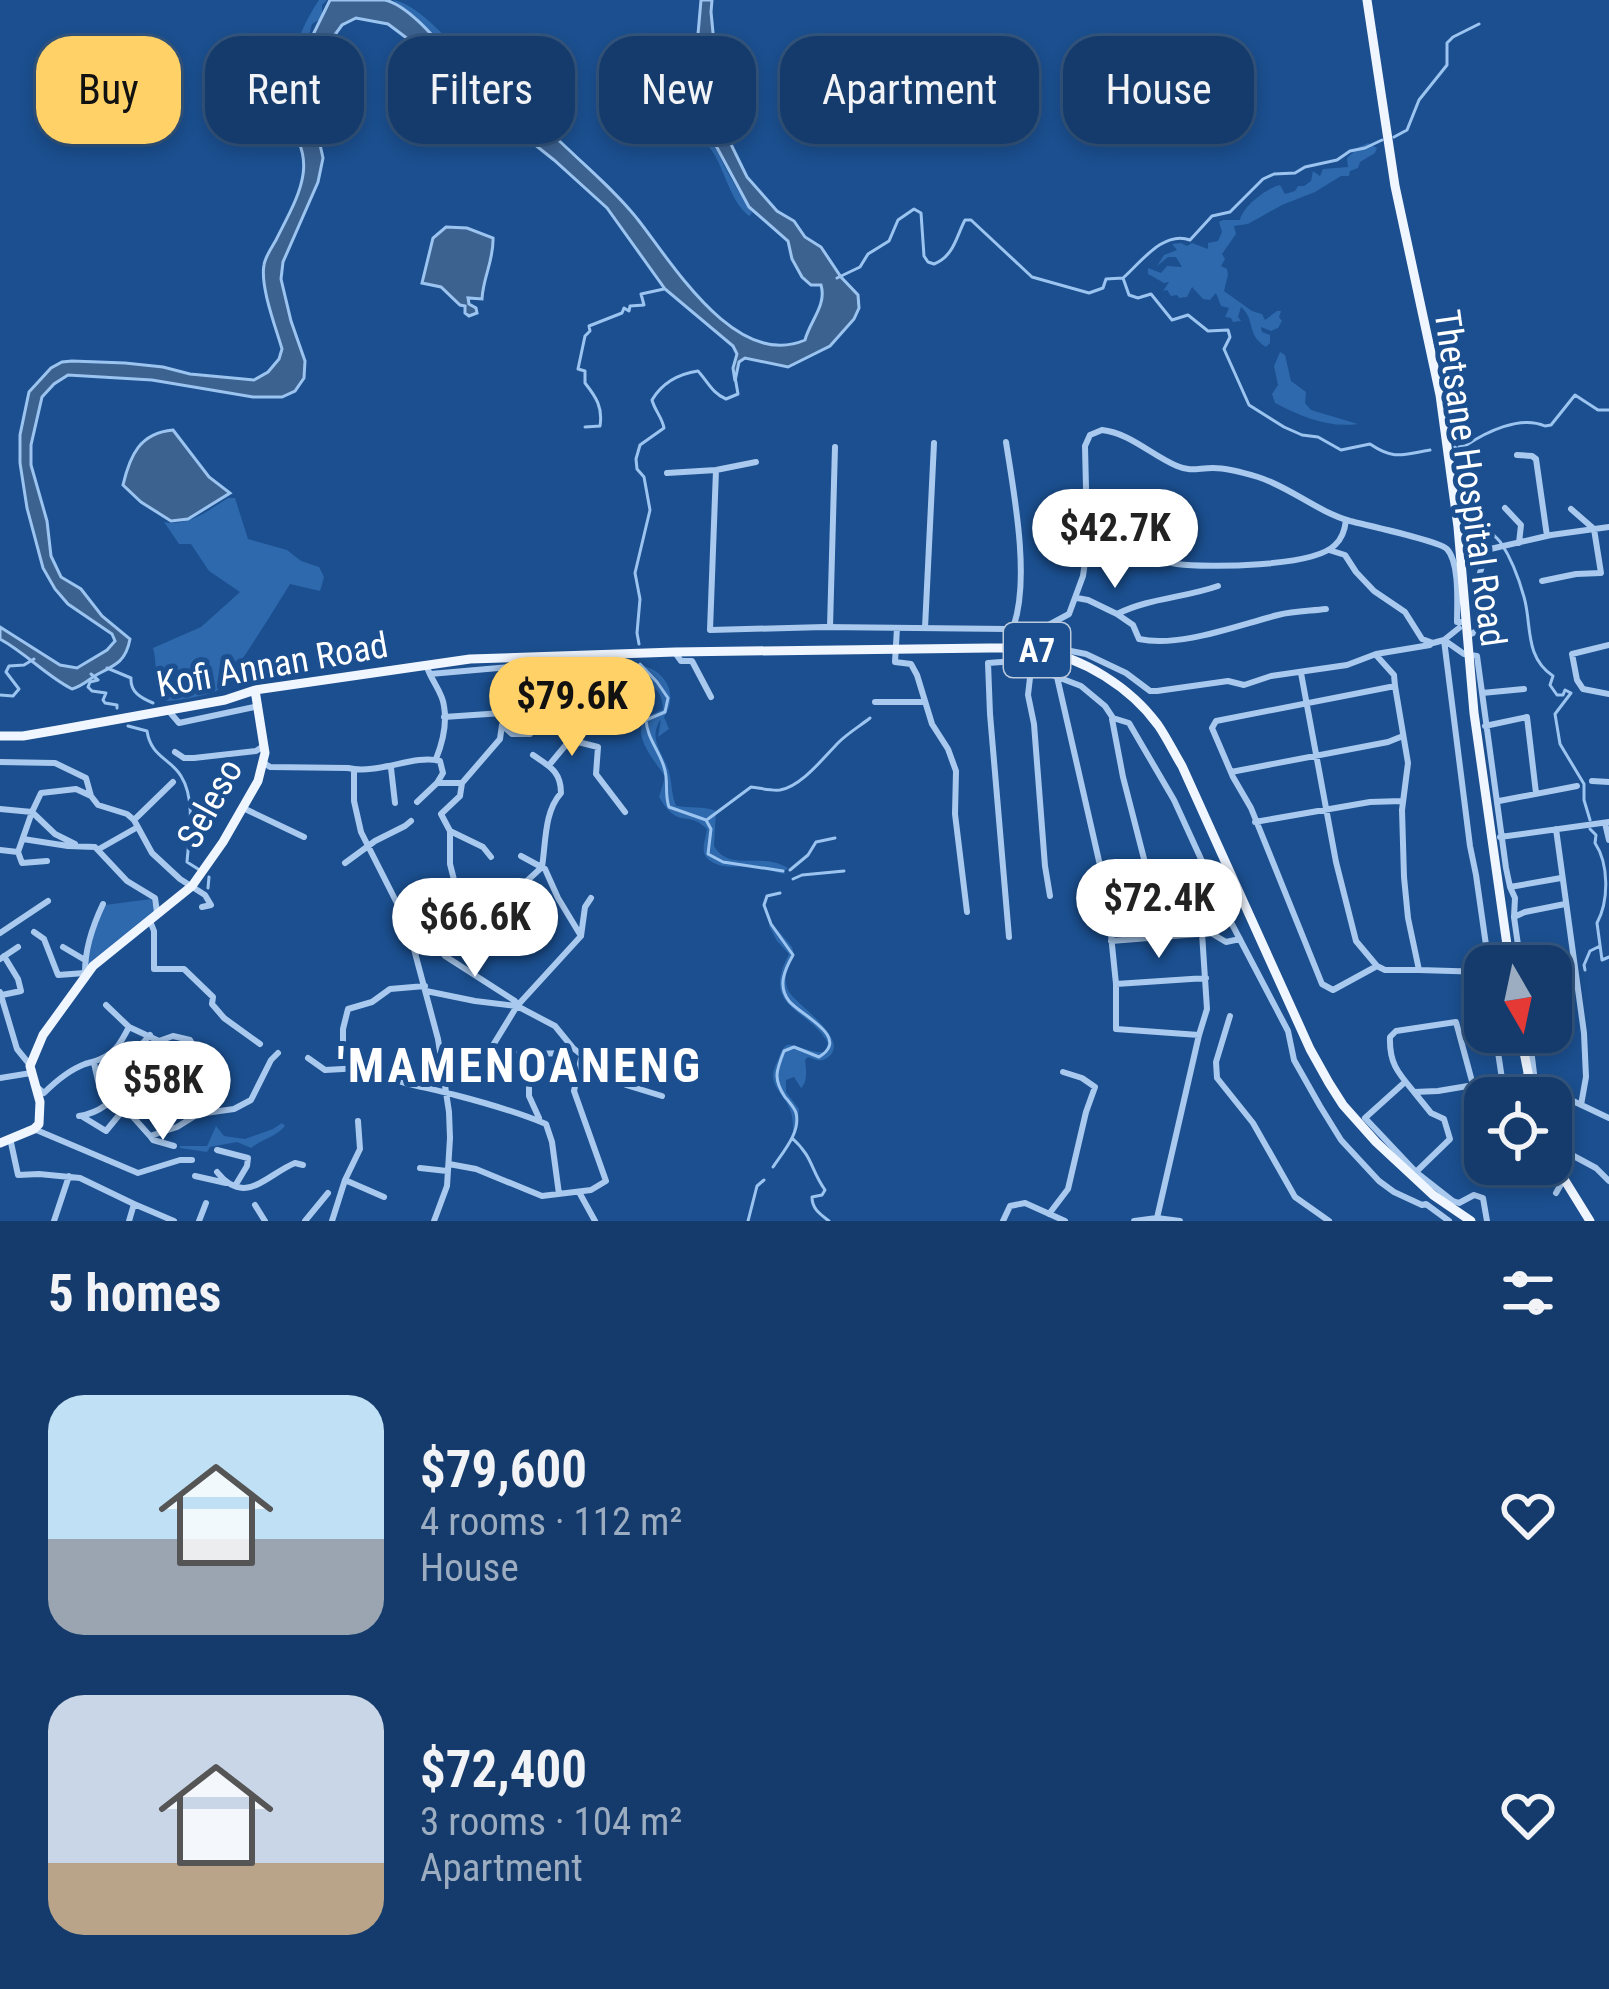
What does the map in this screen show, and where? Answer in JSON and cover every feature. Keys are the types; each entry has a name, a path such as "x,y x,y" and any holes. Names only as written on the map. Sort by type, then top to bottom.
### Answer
{"main road":[{"name":"Thetsane Hospital Road","path":"1367,0 1395,186 1431,343 1458,527 1465,653 1497,837 1508,945"},
{"name":"Kofi Annan Road","path":"0,736 38,734 225,700 255,690 428,669 470,659 1040,647 1108,679 1157,724 1183,766 1329,1083 1376,1142 1432,1195 1471,1221"},
{"name":"Seleso","path":"32,1075 38,1043 85,974 192,886 243,808 264,763 255,690"},
{"path":"1523,1053 1526,1076"},
{"path":"5,1141 39,1124 40,1102 32,1075"},
{"path":"1569,1185 1590,1221"}],"street":[{"path":"1462,627 1448,550 1439,544 1346,520 1299,499 1282,485 1220,469 1183,468 1107,430 1093,432 1086,442 1082,516 1087,548 1077,598 1070,614 1042,628 1040,647 1051,645 1093,657 1150,691 1228,681 1244,685 1271,676 1352,664 1376,654 1419,648 1444,640 1462,627 1484,624 1480,568 1486,550 1609,527"},
{"path":"716,470 710,630 1007,628 1014,625 1020,587 1016,508 1006,442"},
{"path":"925,628 934,443"},
{"path":"830,627 835,447"},
{"path":"1517,455 1536,459 1547,536"},
{"path":"667,473 756,462"},
{"path":"1085,494 1100,493 1130,507 1189,523 1175,564"},
{"path":"1505,508 1521,525 1519,543"},
{"path":"1542,581 1601,573 1594,529 1571,508"},
{"path":"1084,559 1112,550 1211,568 1308,558 1339,542 1346,520"},
{"path":"1329,550 1346,555 1374,590 1405,612 1422,639 1433,643"},
{"path":"1117,614 1138,604 1218,586"},
{"path":"1077,598 1117,614 1135,627 1138,639 1158,642 1281,614 1326,609"},
{"path":"897,628 895,662 911,664 932,724 949,749 956,771 955,814 967,912"},
{"path":"1444,640 1477,656 1499,800 1497,837 1515,898 1518,945"},
{"path":"1444,640 1484,945"},
{"path":"1609,645 1573,654 1583,689 1609,694"},
{"path":"1015,648 1016,661"},
{"path":"675,652 681,661 692,661 698,668 711,698"},
{"path":"1376,654 1394,675 1408,763 1402,801 1404,877 1419,970"},
{"path":"436,759 444,717 442,698 428,669 510,667 584,658 606,663"},
{"path":"1009,937 988,663 1016,661 1056,674 1095,696 1113,718 1129,723 1174,800 1288,1031 1300,1073 1340,1140 1394,1192 1426,1204 1449,1221"},
{"path":"549,664 550,713"},
{"path":"508,678 510,667"},
{"path":"1031,669 1028,695 1050,896"},
{"path":"1301,673 1336,862 1356,941 1385,970 1464,969"},
{"path":"1056,674 1107,896 1116,1029 1199,1035"},
{"path":"1377,966 1333,990 1322,984 1251,808 1212,728 1216,721 1395,686"},
{"path":"911,701 920,688"},
{"path":"1482,693 1524,689"},
{"path":"444,717 550,713 607,719 614,715 624,693"},
{"path":"875,702 925,702"},
{"path":"168,710 179,723 259,706"},
{"path":"464,919 450,864 450,831 441,814 460,796 462,783 500,739 499,714"},
{"path":"579,742 586,718"},
{"path":"1113,718 1152,890"},
{"path":"1485,726 1527,718 1536,793"},
{"path":"502,725 512,734 530,734"},
{"path":"1231,772 1403,736"},
{"path":"550,764 569,740 598,747 596,774 625,812"},
{"path":"175,752 194,758 256,751 265,745"},
{"path":"518,1006 442,952 464,919 515,892 542,867 548,814 561,793 556,772 533,755"},
{"path":"264,763 354,771 436,759"},
{"path":"417,802 443,773 436,759"},
{"path":"0,762 55,763 86,778 98,805 114,808 135,824 152,853 210,902 202,907"},
{"path":"391,768 395,803"},
{"path":"354,771 358,821 417,952 447,1093 447,1186 434,1221"},
{"path":"1592,781 1609,782"},
{"path":"99,849 135,824 173,782"},
{"path":"437,783 462,783"},
{"path":"1499,800 1577,786"},
{"path":"47,861 22,863 18,852 41,793 76,789 91,796"},
{"path":"1256,822 1402,801"},
{"path":"0,808 32,812 55,834 78,845"},
{"path":"243,808 304,837"},
{"path":"346,863 411,820"},
{"path":"1497,837 1607,823 1609,840"},
{"path":"1556,829 1584,1033 1586,1077 1581,1105"},
{"path":"450,831 483,847 491,857"},
{"path":"23,839 99,849 127,881 155,898 154,969 184,969 213,997 212,1004 224,1018 260,1044"},
{"path":"0,850 18,852"},
{"path":"521,856 542,867 581,936"},
{"path":"1510,887 1561,878"},
{"path":"1107,896 1214,886"},
{"path":"573,1048 568,1053 487,1054 518,1006 581,936 591,898"},
{"path":"0,933 48,901"},
{"path":"417,952 426,929 442,915 499,901"},
{"path":"34,932 44,939 58,974 85,974 96,916 103,904"},
{"path":"1514,917 1565,904"},
{"path":"1111,941 1202,933 1226,942 1240,939"},
{"path":"1157,1218 1207,1009 1202,933"},
{"path":"18,947 2,957 21,992 1,993 17,1049 44,1093 64,1074 118,1048 129,1028"},
{"path":"62,947 85,960"},
{"path":"1116,984 1206,978"},
{"path":"559,1194 546,1124 413,1087 364,1068 342,1043 345,1012 390,989 425,988 518,1006 555,1026 573,1048 626,1085 662,1096"},
{"path":"106,1005 129,1028 159,1041 172,1036 190,1040 197,1052"},
{"path":"1230,1016 1216,1062 1217,1078 1253,1123 1295,1197 1330,1221"},
{"path":"1416,1172 1450,1139 1444,1119 1431,1113 1394,1069 1389,1054 1392,1033 1456,1022 1471,1077"},
{"path":"124,1108 106,1131 79,1116 116,1098 140,1072 127,1061 149,1035"},
{"path":"150,1136 198,1114 234,1109 251,1100 278,1053"},
{"path":"421,1168 476,1168 542,1196 591,1190 606,1181 574,1091 582,1054"},
{"path":"308,1058 325,1070 364,1068"},
{"path":"94,1063 100,1084"},
{"path":"1049,1214 1068,1189 1096,1087 1063,1072"},
{"path":"0,1078 32,1075"},
{"path":"1518,1077 1526,1076"},
{"path":"1405,1082 1365,1118 1416,1172 1453,1201 1463,1202 1474,1195 1483,1198 1487,1221"},
{"path":"1414,1092 1464,1087"},
{"path":"529,1088 540,1121"},
{"path":"116,1098 150,1136 174,1146"},
{"path":"1572,1102 1609,1118"},
{"path":"332,1221 360,1150 358,1121"},
{"path":"34,1129 138,1173 192,1160"},
{"path":"5,1141 18,1175 80,1178 174,1221"},
{"path":"217,1150 248,1158 235,1186"},
{"path":"1572,1155 1609,1181"},
{"path":"195,1176 245,1189 295,1163 303,1165"},
{"path":"217,1172 226,1183"},
{"path":"54,1221 69,1176"},
{"path":"345,1180 384,1197"},
{"path":"1556,1193 1559,1185"},
{"path":"579,1192 595,1221"},
{"path":"305,1221 328,1193"},
{"path":"199,1221 206,1203"},
{"path":"1003,1221 1010,1206 1017,1203 1066,1221"},
{"path":"129,1221 134,1204"},
{"path":"254,1205 265,1221"},
{"path":"1134,1221 1180,1221"}],"shaded area":[{"path":"319,0 327,0 322,18 312,24 309,36 300,36"},
{"path":"330,0 385,0 409,13 433,36 404,36 388,24 356,18 334,36 312,36"},
{"path":"393,0 424,17 445,36 433,36"},
{"path":"701,0 712,0 713,36 698,36"},
{"path":"1368,143 1377,148 1375,153 1349,176 1248,224 1234,226 1236,234 1222,254 1221,266 1228,275 1224,291 1265,320 1281,311 1278,328 1261,327 1270,335 1266,347 1256,338 1241,307 1241,321 1233,322 1225,317 1229,308 1221,306 1216,293 1210,300 1203,299 1192,287 1187,297 1171,296 1163,291 1169,282 1148,274 1148,268 1161,273 1167,266 1182,267 1176,257 1157,266 1164,255 1177,250 1172,244 1192,243 1208,249 1208,243 1218,241 1222,232 1219,222 1240,220 1251,204 1275,187 1280,185 1285,194 1311,181 1313,171 1320,176 1323,169 1348,167 1347,158"},
{"path":"299,144 320,144 323,158 318,182 283,262 281,279 305,361 304,378 295,391 282,397 253,397 152,380 68,375 42,397 31,465 47,521 51,556 61,577 81,589 102,616 130,639 119,661 72,689 0,639 0,627 60,665 77,668 115,641 112,634 68,604 43,568 20,463 29,392 51,368 72,361 254,380 268,372 282,349 266,296 264,265 298,193 304,164"},
{"path":"534,144 562,144 631,211 689,286 732,327 755,340 780,345 805,340 820,306 821,285 811,285 802,277 788,241 749,207 715,144 731,144 747,177 777,211 821,247 858,295 854,319 830,346 788,367 745,358 739,362 735,381 733,346 665,289 607,208"},
{"path":"707,144 715,144 752,213 749,216 736,200"},
{"path":"446,227 467,228 493,238 482,299 468,298 477,313 469,316 465,306 441,287 422,283 433,238"},
{"path":"1280,352 1285,355 1291,381 1306,392 1305,403 1311,410 1358,424 1315,420 1275,403 1274,366"},
{"path":"173,430 209,477 230,493 188,519 171,521 123,485 138,447 152,436"},
{"path":"235,498 248,539 287,550 319,567 324,577 320,591 290,584 218,690 161,701 153,648 201,627 240,592 209,571 191,544 179,544 164,522 190,520"},
{"path":"637,665 662,676 670,691 664,717 669,729 658,737 661,719 656,734 676,806 716,811 714,846 721,854 777,863 788,868 785,874 712,862 704,852 707,829 666,807 659,797 665,777 641,734 647,718 663,709 662,701"},
{"path":"151,899 156,914 86,969 105,905"},
{"path":"771,922 794,954 786,975 788,990 833,1042 827,1058 805,1060 806,1079 801,1088 794,1077 786,1080 786,1092 799,1109 793,1134 792,1116 773,1078 782,1050 787,1045 825,1052 828,1043 783,997 780,986 789,954 777,941"},
{"path":"282,1123 281,1130 251,1148 237,1142 210,1147 207,1152 180,1148 207,1146 216,1126 224,1136 245,1139"}],"waterway":[{"path":"1394,137 1407,130 1419,100 1447,65 1447,43 1479,24"},
{"path":"1123,278 1162,243 1190,240 1212,216 1230,212 1263,179 1337,160 1382,140"},
{"path":"837,278 860,267 868,254 889,241 898,220 914,209 921,213 924,256 934,264 950,251 965,220 971,220 1032,277 1089,293 1103,288 1106,279 1123,278 1129,295 1151,294 1172,320 1188,315 1208,331 1228,330 1224,349 1249,405 1284,427 1341,450 1370,444 1393,454 1430,450"},
{"path":"585,427 600,426 601,419 598,403 585,383 585,371 578,369 589,326 624,308 629,311 630,306 644,305 641,294 664,289"},
{"path":"639,644 635,573 650,510 636,459 640,445 664,428 652,400 671,380 698,371 726,399 738,394 735,377"},
{"path":"1459,447 1514,424 1551,425 1575,395 1598,410 1609,410"},
{"path":"1455,447 1476,476 1478,519 1501,543 1517,576 1537,659 1553,676 1550,685 1557,695 1565,690 1571,693 1555,714 1560,744 1584,784 1590,820"},
{"path":"0,695 13,696 19,689 6,672 9,666 34,659"},
{"path":"640,664 668,698 665,712 646,720 665,772 669,807 706,820 711,829 708,854 723,862 783,871"},
{"path":"107,668 131,678 134,691 153,703"},
{"path":"91,674 98,680 88,687 106,693 105,703 117,708"},
{"path":"708,819 751,787 780,790 796,783 870,718"},
{"path":"128,726 147,731 152,746 186,786 190,807 187,862 198,869"},
{"path":"1590,829 1596,835 1605,872 1604,904 1597,923 1602,960 1609,957"},
{"path":"790,870 816,842 835,838"},
{"path":"793,879 844,871"},
{"path":"208,888 209,877"},
{"path":"773,1167 790,1142 797,1120 777,1080 784,1051 794,1047 819,1057 830,1042 783,989 793,955 764,905 767,896 780,893"},
{"path":"1585,970 1590,951 1600,946"},
{"path":"792,1138 825,1190 812,1201 829,1221"},
{"path":"748,1221 757,1186 764,1180"}],"district":[{"name":"'MAMENOANENG","path":"520,1065"}]}
